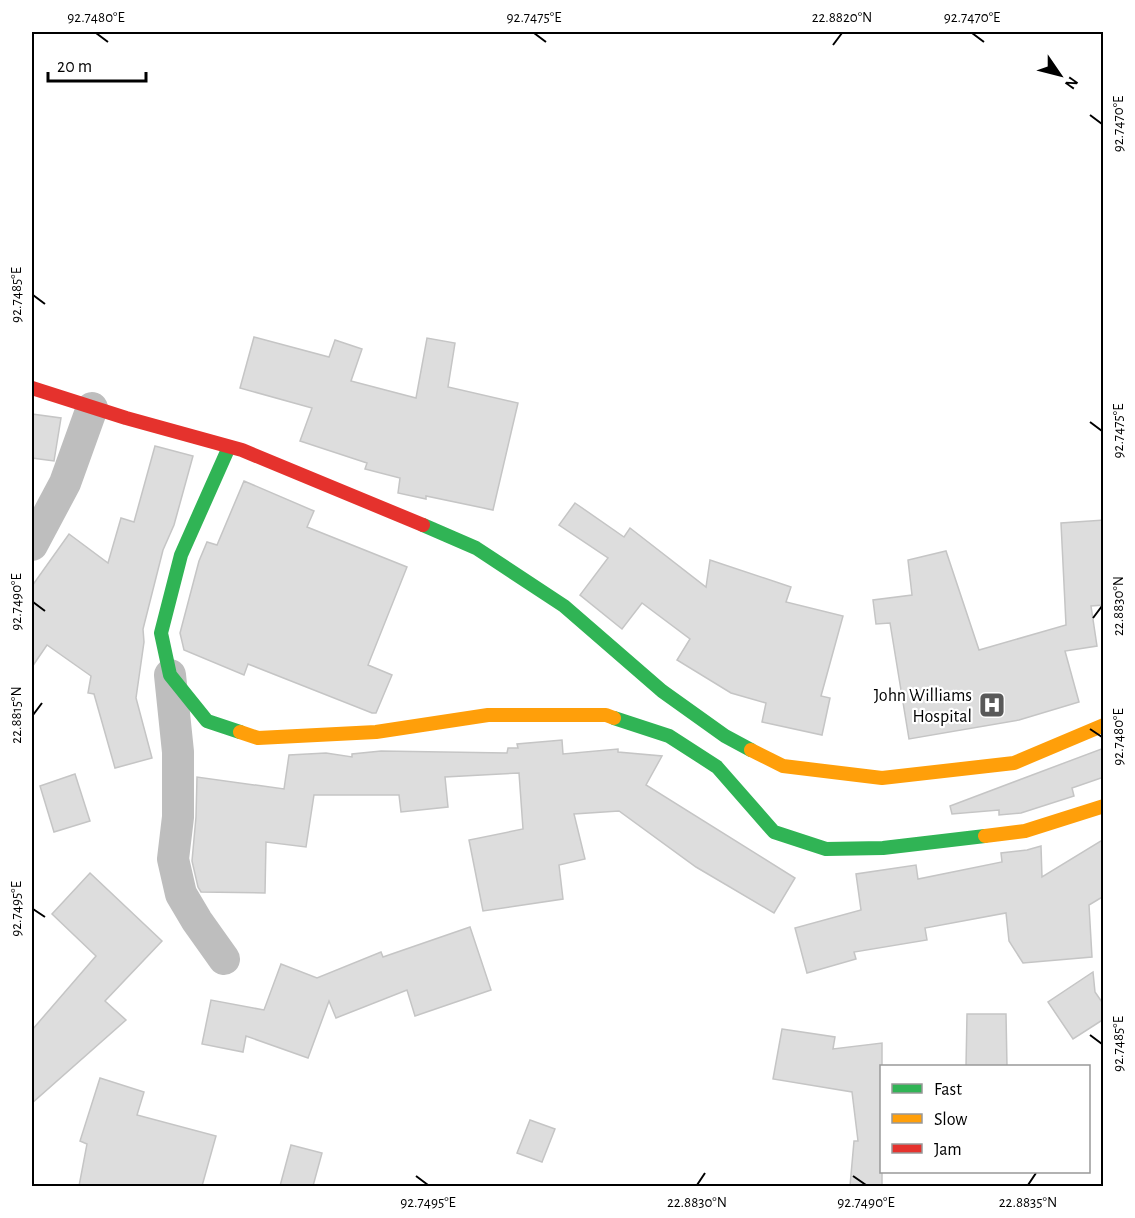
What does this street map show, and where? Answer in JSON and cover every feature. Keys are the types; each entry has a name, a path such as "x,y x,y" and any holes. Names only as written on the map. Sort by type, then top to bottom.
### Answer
{"street":[{"path":"32,388 92,408 229,447 351,494 476,549 564,606 662,691 724,736 783,766 882,778 1014,763 1104,725"},
{"path":"32,545 65,483 92,408"},
{"path":"224,959 197,921 182,894 173,859 178,817 178,752 170,675 161,633 181,555 229,447"},
{"path":"170,675 207,721 258,738 376,732 488,715 606,715 669,736 717,767 774,832 826,849 883,848 1025,831 1104,806"}],"building":[{"path":"254,337 329,357 335,340 362,349 351,381 416,398 427,338 455,343 448,387 518,403 493,510 426,496 426,499 398,493 400,478 365,469 367,463 300,441 312,408 240,388"},
{"path":"32,414 61,418 54,461 32,458"},
{"path":"155,446 193,456 174,525 163,550 143,629 144,642 136,698 152,758 115,768 94,694 88,693 91,676 47,645 32,667 32,586 69,534 108,563 121,518 134,522"},
{"path":"244,481 314,511 307,527 407,567 368,665 392,675 376,713 248,664 244,675 184,650 180,633 199,561 207,542 217,545"},
{"path":"575,503 624,537 630,528 706,587 710,560 791,587 786,602 843,616 821,696 830,698 822,735 762,722 766,703 731,693 677,660 690,639 642,603 622,629 580,595 608,558 559,525"},
{"path":"1104,520 1104,605 1091,606 1097,646 1065,651 1079,702 1019,720 909,739 890,623 876,624 873,600 912,595 908,560 946,551 979,650 1066,625 1061,523"},
{"path":"562,740 563,754 618,749 618,752 662,756 646,785 795,878 774,913 696,867 619,811 574,814 585,859 559,865 563,899 483,911 469,840 523,829 519,773 445,777 448,807 401,812 399,795 314,795 306,847 266,842 265,893 201,892 198,887 192,861 197,777 284,789 289,755 326,753 352,757 352,754 381,751 507,753 508,748 518,748 517,744"},
{"path":"1104,748 1104,777 1072,788 1074,796 1021,813 999,815 999,810 952,814 950,806"},
{"path":"75,774 90,821 54,832 40,786"},
{"path":"1104,839 1104,896 1089,905 1092,957 1023,963 1009,941 1006,913 925,928 927,940 854,952 856,959 807,973 795,928 861,910 856,874 916,865 918,879 1002,862 1001,853 1041,846 1042,877"},
{"path":"90,873 162,941 105,1001 126,1020 32,1103 32,1030 96,956 52,914"},
{"path":"470,927 491,990 415,1016 407,990 336,1018 329,1001 308,1058 246,1036 243,1052 202,1044 211,1000 264,1010 281,964 317,978 381,952 383,957"},
{"path":"1093,972 1095,992 1104,1005 1104,1019 1073,1039 1048,1002"},
{"path":"967,1014 1006,1014 1007,1065 966,1065"},
{"path":"782,1029 835,1037 833,1049 882,1043 880,1173 882,1173 882,1186 850,1186 854,1141 858,1141 852,1092 773,1079"},
{"path":"100,1078 144,1092 137,1115 216,1136 202,1186 79,1186 87,1144 80,1141"},
{"path":"530,1120 555,1129 542,1162 517,1153"},
{"path":"291,1145 322,1153 313,1186 280,1186"}],"traffic: fast":[{"path":"229,447 181,555 161,633 170,675 207,721 240,732"},
{"path":"423,525 476,548 564,606 662,691 725,736 751,750"},
{"path":"614,718 669,736 717,767 774,832 826,849 883,848 985,836"}],"traffic: slow":[{"path":"240,732 258,738 376,732 488,715 606,715 614,718"},
{"path":"751,750 783,766 882,778 1014,763 1104,725"},
{"path":"985,836 1025,831 1104,806"}],"traffic: jam":[{"path":"32,388 126,418 242,450 423,525"}],"place":[{"name":"John Williams Hospital","path":"992,705"}]}
